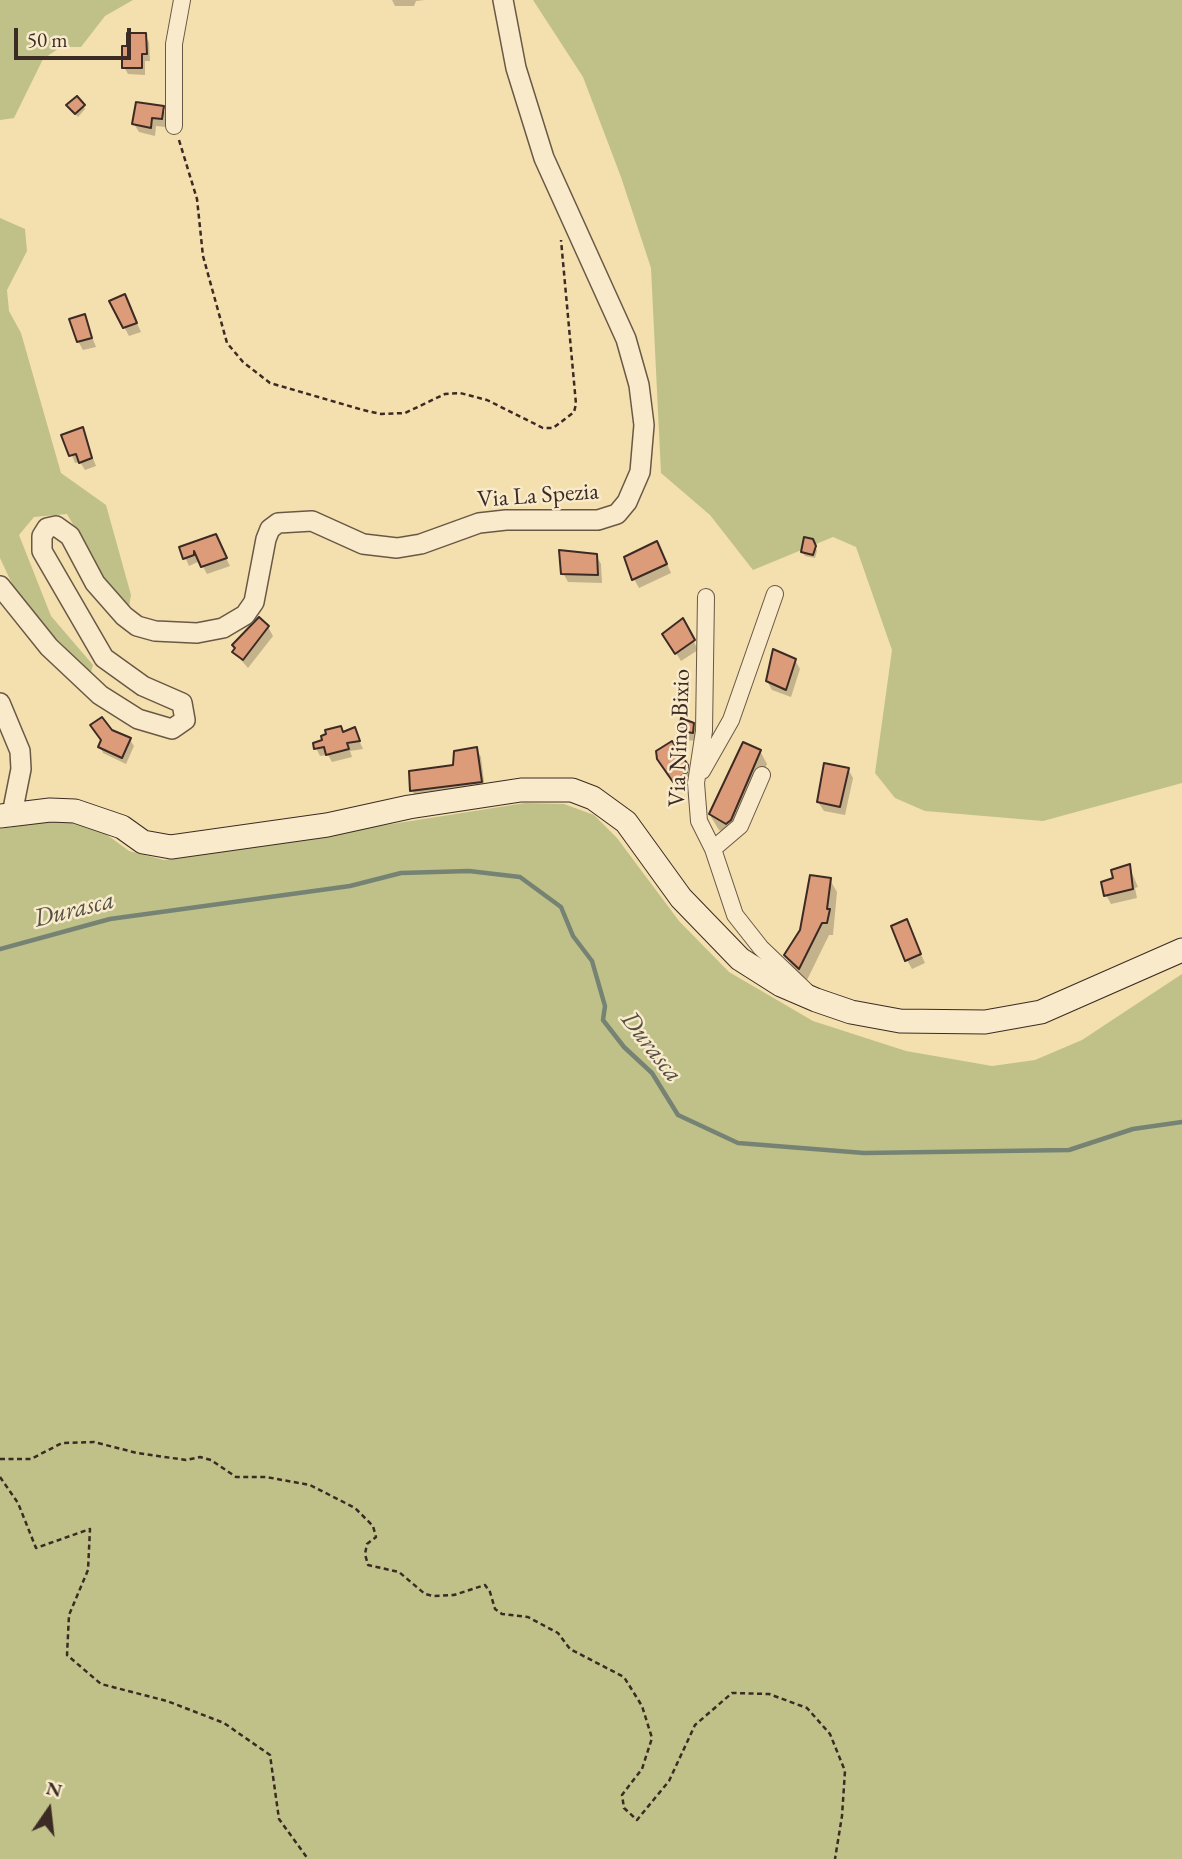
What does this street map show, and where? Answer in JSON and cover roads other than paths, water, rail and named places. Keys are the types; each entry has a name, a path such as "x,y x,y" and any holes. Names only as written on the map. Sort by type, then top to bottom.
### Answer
{"main road":[{"path":"6,815 75,811 122,827 144,842 171,847 327,825 409,807 521,790 572,790 593,798 626,822 681,898 740,959 781,985 816,1000 852,1012 900,1021 985,1022 1041,1012 1182,950"}],"street":[{"path":"174,126 174,44 182,0"},
{"name":"Via La Spezia","path":"0,586 49,647 100,695 138,719 172,729 185,720 182,703 143,686 104,658 43,551 42,536 47,528 56,526 69,536 95,583 124,616 137,626 173,633 223,628 245,615 256,593 270,529 289,520 312,520 363,544 397,548 421,544 479,523 506,520 598,520 617,513 632,494 640,472 644,425 639,386 626,339 544,158 520,81 503,0"},
{"path":"695,783 730,720 775,594"},
{"name":"Via Nino Bixio","path":"706,597 704,732 695,783 699,821 713,849 735,915 761,948 816,1000"},
{"name":"Via Nino Bixio","path":"694,679 706,649"},
{"path":"0,703 20,751 21,769 6,815"},
{"path":"713,849 740,826 762,775"}],"waterway":[{"name":"Durasca","path":"0,949 110,919 350,886 401,873 469,871 520,877 561,907 573,936 592,961 605,1006 603,1020 624,1047 652,1073 678,1115 738,1143 864,1153 1069,1150 1133,1129 1182,1122"}]}
